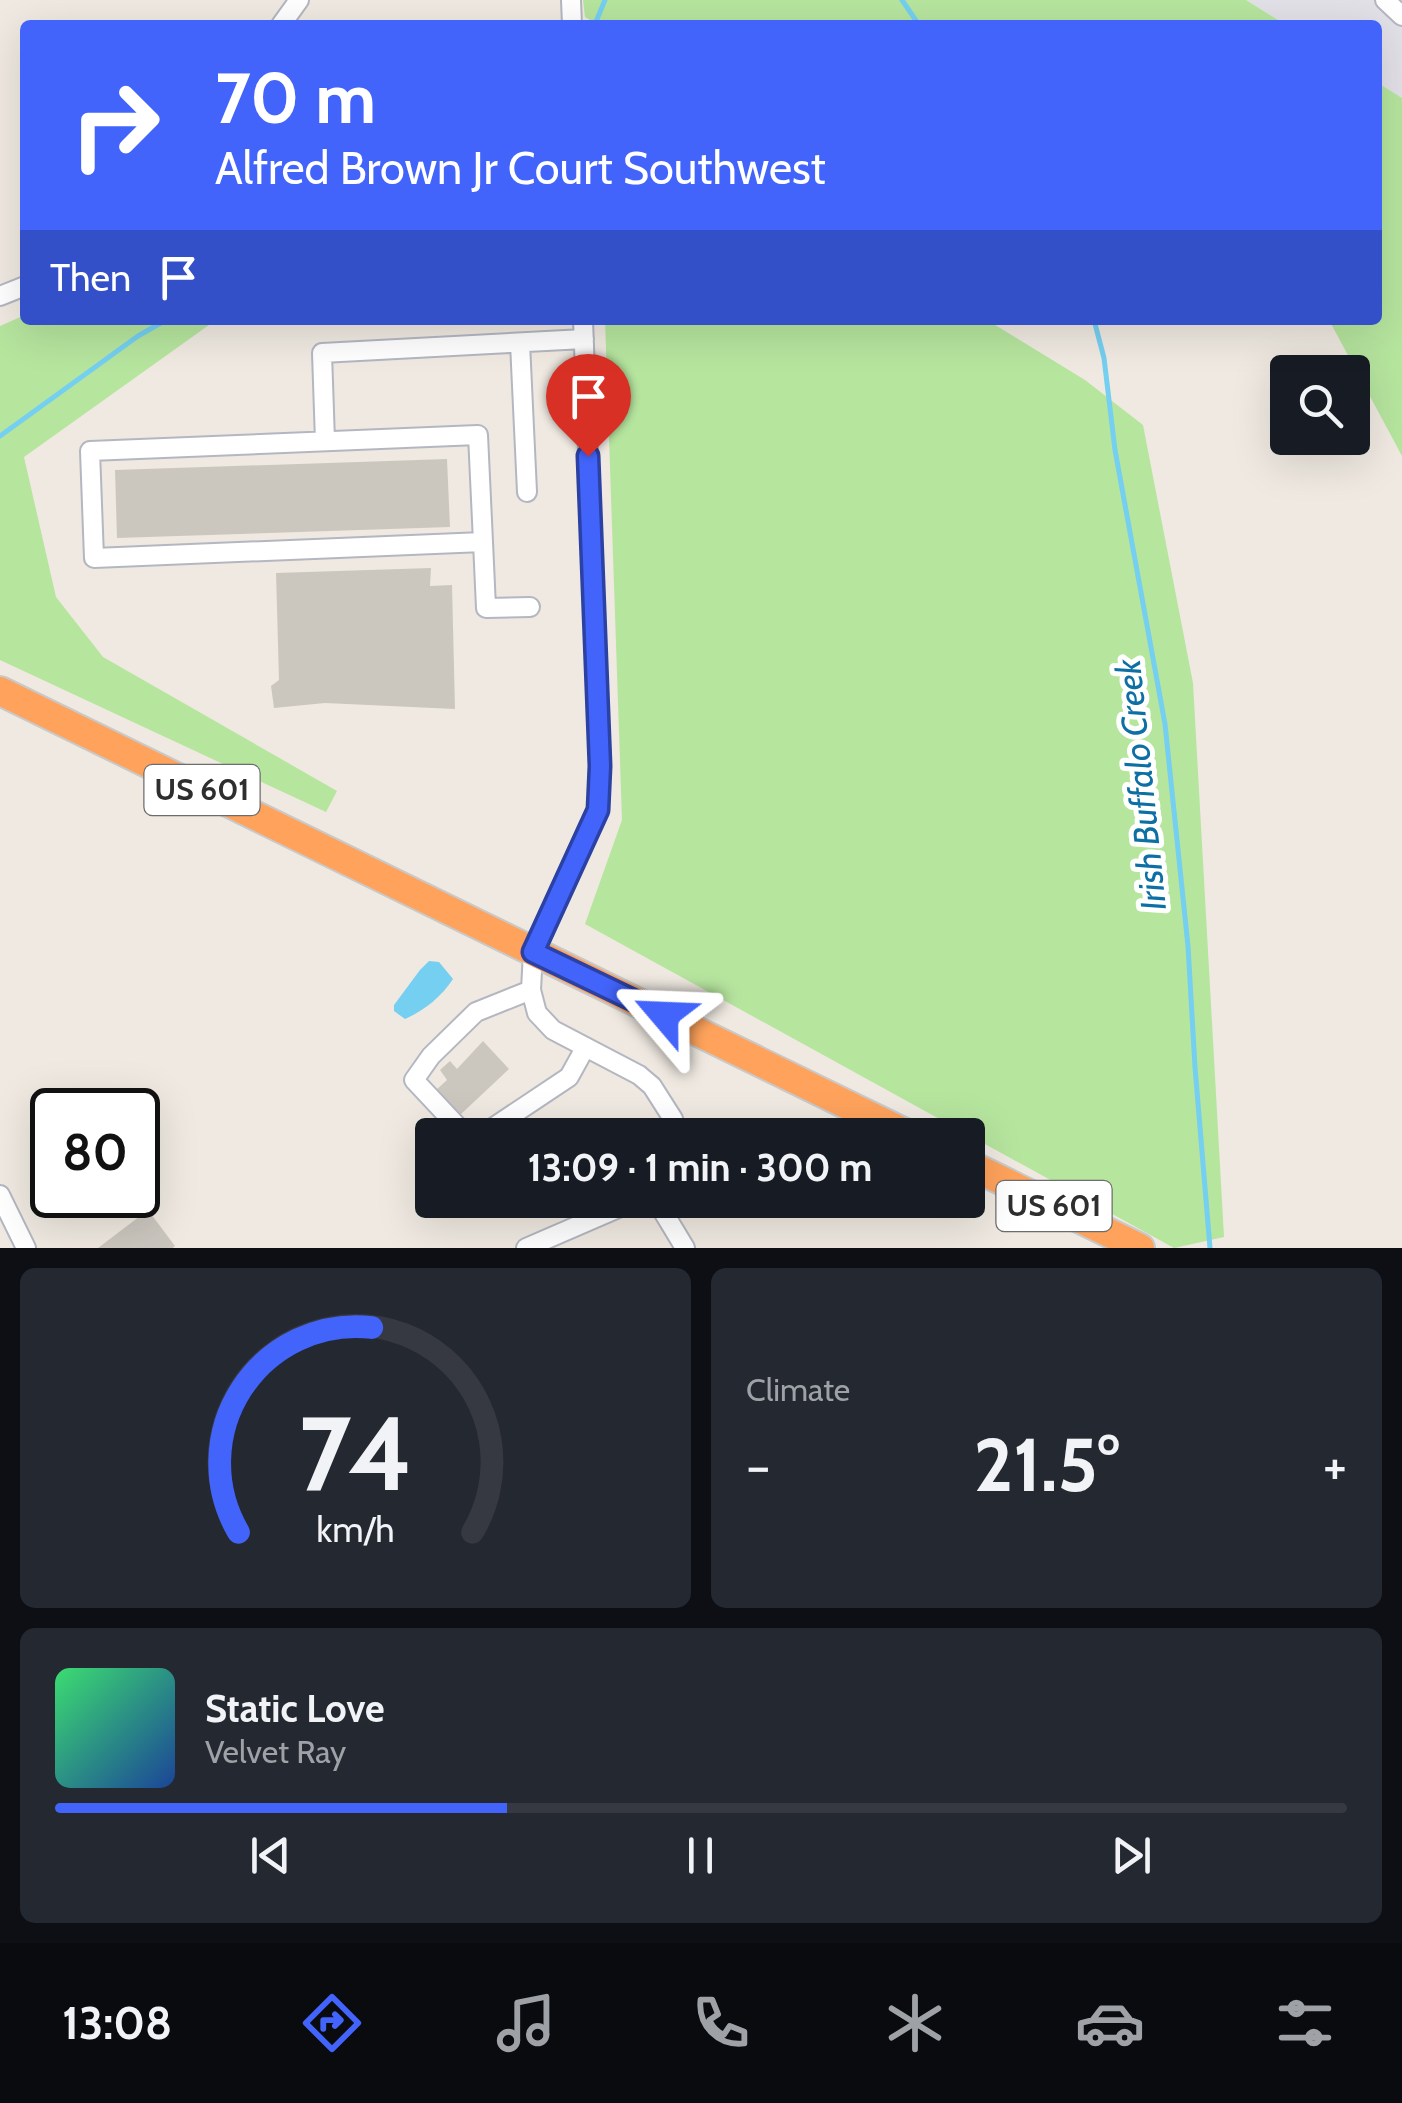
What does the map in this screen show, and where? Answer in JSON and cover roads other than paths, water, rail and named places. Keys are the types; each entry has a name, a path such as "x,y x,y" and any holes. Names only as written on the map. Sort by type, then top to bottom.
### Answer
{"highway":[{"name":"US 601","path":"0,691 874,1118"},
{"name":"US 601","path":"985,1172 1140,1248"}],"street":[{"path":"284,20 299,0"},
{"path":"1385,0 1402,16"},
{"path":"324,441 322,354 520,342 584,330 600,766 598,810 533,952 531,990 543,1022 639,1075 652,1086 672,1118"},
{"path":"520,342 526,492"},
{"path":"482,542 94,558 90,451 478,435 486,608 530,607"},
{"path":"450,1118 414,1080 431,1056 476,1012 531,990"},
{"path":"508,1118 569,1077 585,1048"},
{"path":"0,1195 26,1248"},
{"path":"526,1248 595,1218"},
{"path":"667,1218 685,1248"}],"water":[{"path":"429,961 439,962 453,979 432,1002 405,1019 394,1011 394,1005"}],"waterway":[{"path":"597,20 605,0"},
{"name":"Irish Buffalo Creek","path":"902,0 916,20"},
{"path":"0,436 157,325"},
{"name":"Irish Buffalo Creek","path":"1095,325 1165,724 1188,946 1210,1248"}]}
